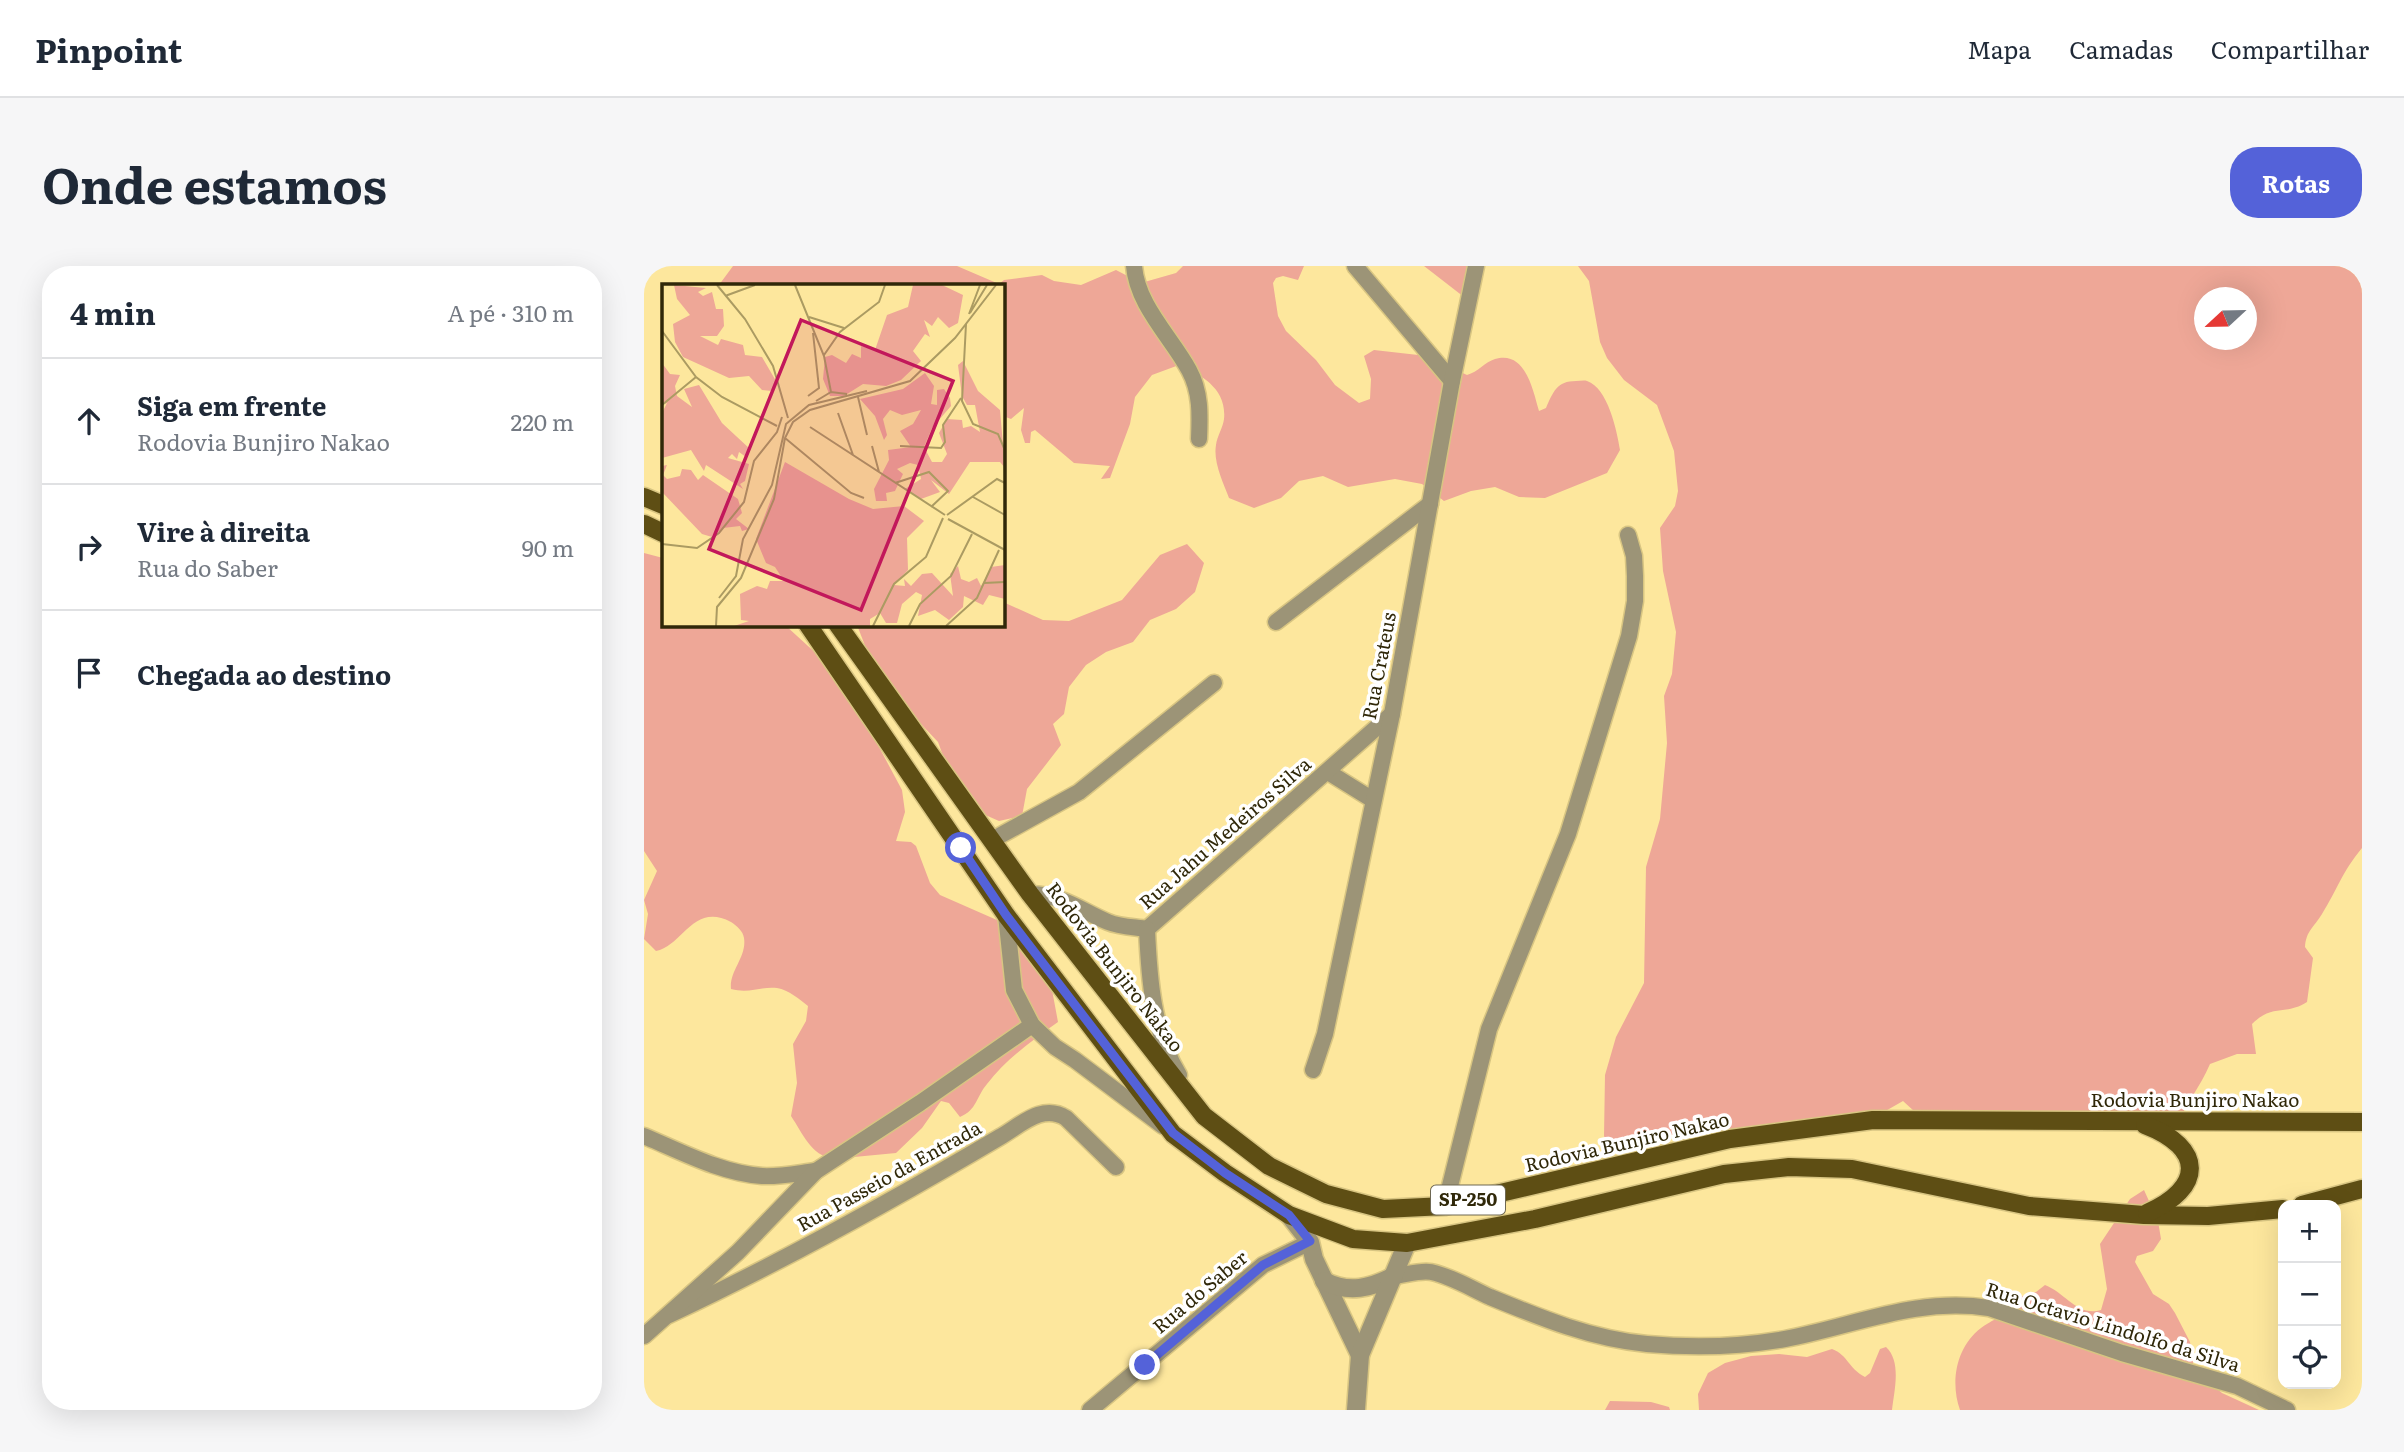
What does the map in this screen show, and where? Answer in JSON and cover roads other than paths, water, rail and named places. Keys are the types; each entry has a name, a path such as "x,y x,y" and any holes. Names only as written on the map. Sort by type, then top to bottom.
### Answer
{"main road":[{"path":"644,497 662,505"},
{"path":"644,524 662,533"},
{"name":"SP-250","path":"809,626 1006,915 1173,1133 1225,1173 1289,1215 1353,1239 1407,1243 1535,1219 1724,1174 1789,1167 1852,1168 2029,1206 2208,1216 2278,1209"},
{"name":"Rodovia Bunjiro Nakao","path":"839,626 1030,894 1204,1116 1269,1166 1326,1194 1383,1209 1445,1206 1730,1139 1873,1120 2362,1122"},
{"path":"2133,1121 2165,1133 2180,1146 2188,1159 2191,1174 2183,1190 2166,1205 2144,1214"},
{"path":"2321,1200 2362,1189"}],"street":[{"path":"1134,266 1147,303 1189,371 1198,395 1199,439"},
{"path":"1354,266 1452,381"},
{"name":"Rua Crateus","path":"1313,1070 1325,1034 1392,714 1452,381 1476,266"},
{"path":"1276,622 1430,504"},
{"path":"1445,1206 1489,1029 1569,834 1629,636 1635,601 1635,576 1634,556 1628,535"},
{"path":"992,839 1079,792 1214,682"},
{"name":"Rua Jahu Medeiros Silva","path":"1030,894 1048,895 1068,901 1111,923 1147,929 1392,714"},
{"path":"1328,772 1373,800"},
{"path":"1006,915 1014,990 1032,1025 1055,1047 1173,1133"},
{"path":"1147,929 1149,977 1160,1030 1172,1064 1204,1116"},
{"path":"644,1336 770,1221 816,1171 1032,1025"},
{"name":"Rua Passeio da Entrada","path":"669,1315 808,1246 1038,1113 1057,1112 1066,1118 1116,1167"},
{"path":"644,1136 711,1164 737,1171 763,1176 816,1171"},
{"path":"1289,1215 1310,1241 1314,1259 1360,1355"},
{"name":"Rua do Saber","path":"1090,1410 1263,1265 1310,1241"},
{"path":"1356,1410 1360,1355 1407,1243"},
{"name":"Rua Octavio Lindolfo da Silva","path":"1394,1276 1430,1272 1573,1329 1645,1344 1677,1346 1744,1345 1787,1339 1895,1311 1927,1306 1978,1307 2007,1314 2122,1353 2238,1386 2287,1410"},
{"path":"1324,1280 1350,1289 1373,1286 1394,1276"}]}
